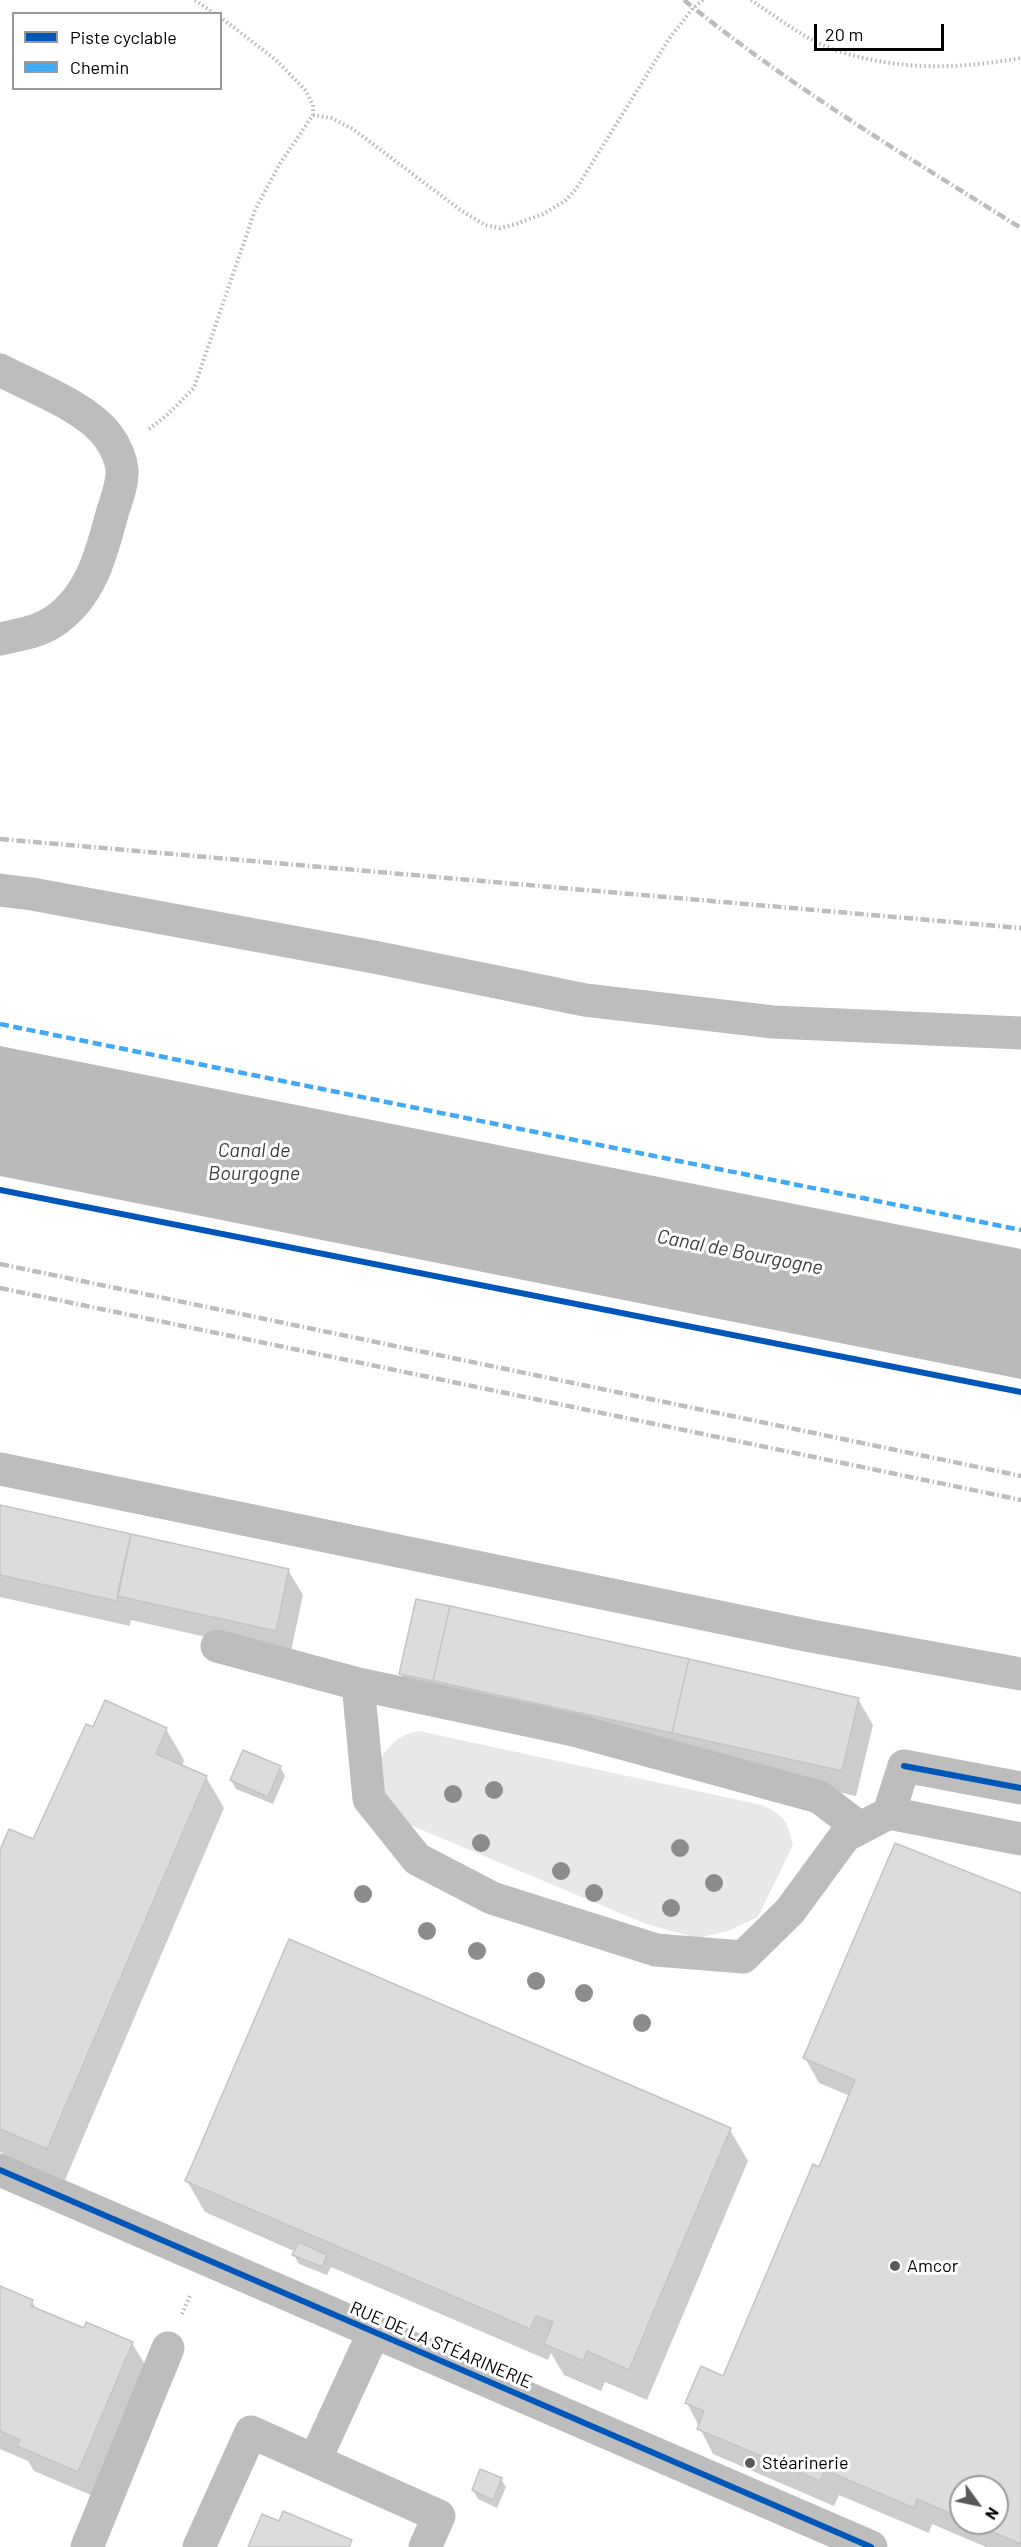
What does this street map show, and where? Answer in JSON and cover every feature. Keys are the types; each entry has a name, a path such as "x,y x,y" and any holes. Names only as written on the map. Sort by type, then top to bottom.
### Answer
{"street":[{"path":"0,370 86,416 108,435 117,450 122,467 121,485 97,567 90,582 80,596 56,620 24,634 0,639"},
{"path":"0,890 44,896 362,955 585,1000 773,1022 1021,1033"},
{"path":"0,1470 811,1636 1021,1674"},
{"path":"217,1646 358,1684 574,1730 819,1797 860,1828"},
{"path":"358,1684 369,1798 417,1858 492,1898 656,1950 743,1957 790,1911 845,1836 889,1813 1021,1839"},
{"path":"889,1813 904,1766 1021,1788"},
{"name":"RUE DE LA STÉARINERIE","path":"0,2170 871,2547"},
{"path":"315,2460 374,2332"},
{"path":"87,2547 168,2348"},
{"path":"199,2547 251,2432 440,2516 425,2547"}],"path":[{"path":"195,0 212,12"},
{"path":"313,115 331,118 352,129 459,209 485,225 500,228 516,224 543,214 565,201 576,189 669,39 693,8 703,0"},
{"path":"751,0 802,34 828,46 876,60 920,67 978,65 1021,58"},
{"path":"117,450 167,415 194,388 255,210 279,165 313,115 313,105 306,91 276,60 222,19"},
{"path":"168,2348 206,2259"}],"shaded area":[{"path":"419,1731 762,1805 776,1812 784,1820 793,1845 758,1917 728,1931 697,1938 646,1924 403,1822 386,1806 374,1771 382,1756 396,1740"}],"water":[{"name":"Canal de Bourgogne","path":"0,1046 1021,1249 1021,1379 0,1176"}],"building":[{"path":"0,1505 131,1534 117,1601 0,1575"},
{"path":"131,1534 289,1569 276,1631 117,1596"},
{"path":"416,1599 450,1606 433,1681 399,1674"},
{"path":"450,1606 689,1659 672,1733 433,1681"},
{"path":"689,1659 859,1698 842,1771 672,1733"},
{"path":"105,1700 167,1728 156,1754 207,1776 47,2149 0,2129 0,1850 9,1829 33,1839 86,1724 93,1727"},
{"path":"243,1750 281,1766 268,1797 230,1780"},
{"name":"Amcor","path":"895,1843 1021,1893 1021,2544 1000,2535 1009,2535 1009,2475 949,2475 949,2513 917,2499 914,2508 825,2470 820,2481 697,2429 704,2411 685,2403 701,2366 723,2376 813,2164 819,2167 855,2080 803,2058"},
{"path":"289,1939 731,2128 629,2370 587,2351 583,2361 544,2344 553,2322 536,2316 530,2329 185,2181"},
{"path":"299,2242 327,2255 322,2267 292,2255"},
{"path":"0,2286 33,2300 31,2306 84,2328 86,2322 133,2342 78,2472 17,2446 20,2440 0,2431"},
{"path":"480,2469 502,2478 493,2500 472,2490"},
{"path":"283,2511 352,2540 349,2547 248,2547 262,2514 279,2521"}],"railway":[{"path":"684,0 806,91 1021,228"},
{"path":"0,839 1021,928"},
{"path":"0,1264 1021,1476"},
{"path":"0,1288 1021,1500"}],"marked path":[{"path":"0,1024 1021,1230"}],"cycle path":[{"path":"0,1190 1021,1392"},
{"path":"904,1766 1021,1788"},
{"path":"0,2170 871,2547"}],"place":[{"name":"Amcor","path":"895,2266"},
{"name":"Stéarinerie","path":"750,2463"}]}
